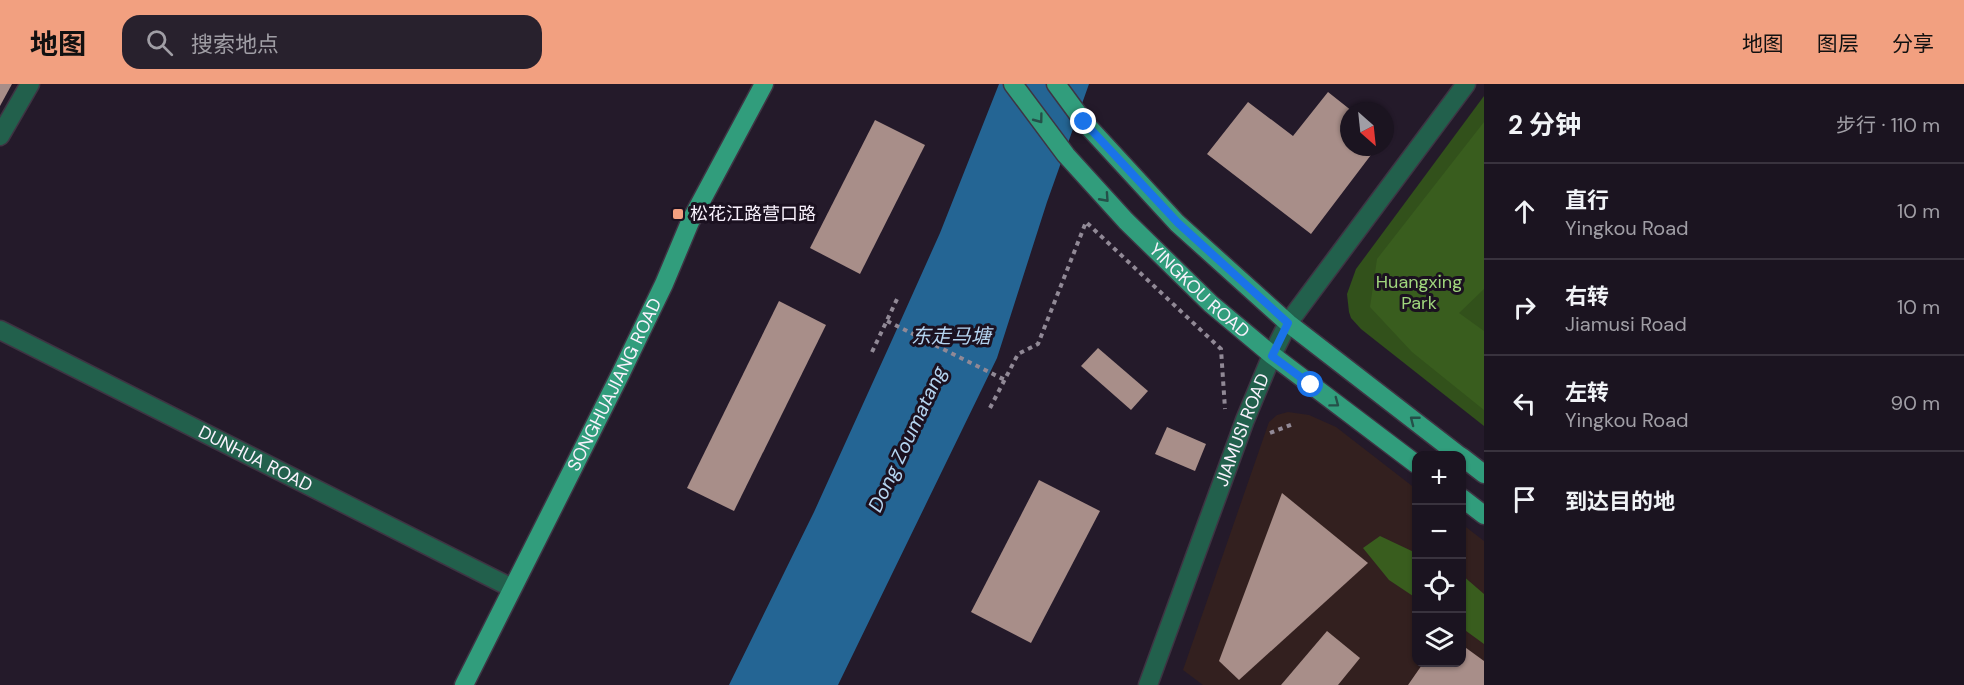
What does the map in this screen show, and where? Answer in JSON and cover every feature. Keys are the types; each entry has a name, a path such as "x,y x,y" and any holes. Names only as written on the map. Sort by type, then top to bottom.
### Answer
{"main road":[{"name":"SONGHUAJIANG ROAD","path":"464,685 659,295 690,222 764,84"},
{"name":"YINGKOU ROAD","path":"1013,84 1066,155 1126,221 1211,304 1272,356 1412,461"},
{"name":"YINGKOU ROAD","path":"1056,84 1084,122 1178,223 1288,323 1454,451"},
{"name":"YINGKOU ROAD","path":"1466,460 1484,474"},
{"path":"1466,501 1484,514"}],"street":[{"path":"0,136 30,84"},
{"name":"JIAMUSI ROAD","path":"1148,685 1243,427 1288,323 1466,84"},
{"name":"DUNHUA ROAD","path":"0,330 512,588"}],"path":[{"path":"990,408 1018,354 1038,344 1086,222 1221,349 1225,409"},
{"path":"872,352 898,297"},
{"path":"887,321 1005,380"},
{"path":"1270,433 1293,424"}],"shaded area":[{"path":"1288,412 1309,415 1336,427 1412,486 1412,667 1466,667 1466,527 1484,541 1484,685 1203,685 1183,670 1269,422 1277,415"}],"green space":[{"name":"Huangxing Park","path":"1484,96 1484,426 1361,329 1351,318 1347,294 1356,269"},
{"name":"Huangxing Park","path":"1484,122 1484,289 1459,313 1484,331 1484,410 1412,352 1370,307 1377,259"},
{"path":"1380,536 1412,551 1412,595 1389,580 1363,548"},
{"path":"1466,578 1484,594 1484,644 1466,631"}],"water":[{"name":"东走马塘","path":"999,84 1089,84 1047,202 997,358 838,685 729,685 814,512 892,340 940,233"}],"building":[{"path":"0,84 12,84 0,106"},
{"path":"1328,92 1341,102 1340,156 1370,156 1311,234 1207,154 1248,102 1293,136"},
{"path":"875,120 925,145 860,274 810,248"},
{"path":"779,301 826,325 734,511 687,488"},
{"path":"1098,348 1148,391 1131,410 1081,366"},
{"path":"1167,427 1206,444 1195,471 1155,454"},
{"path":"1039,480 1100,511 1031,643 971,612"},
{"path":"1282,493 1368,563 1239,680 1219,661"},
{"path":"1327,631 1360,658 1338,685 1281,685"},
{"path":"1466,648 1484,661 1484,685 1408,685 1421,667 1466,667"}],"place":[{"name":"松花江路营口路","path":"678,214"}],"route":[{"path":"1084,122 1178,223 1288,323 1272,356 1311,385"}],"water label":[{"name":"Dong Zoumatang","path":"907,439"}]}
